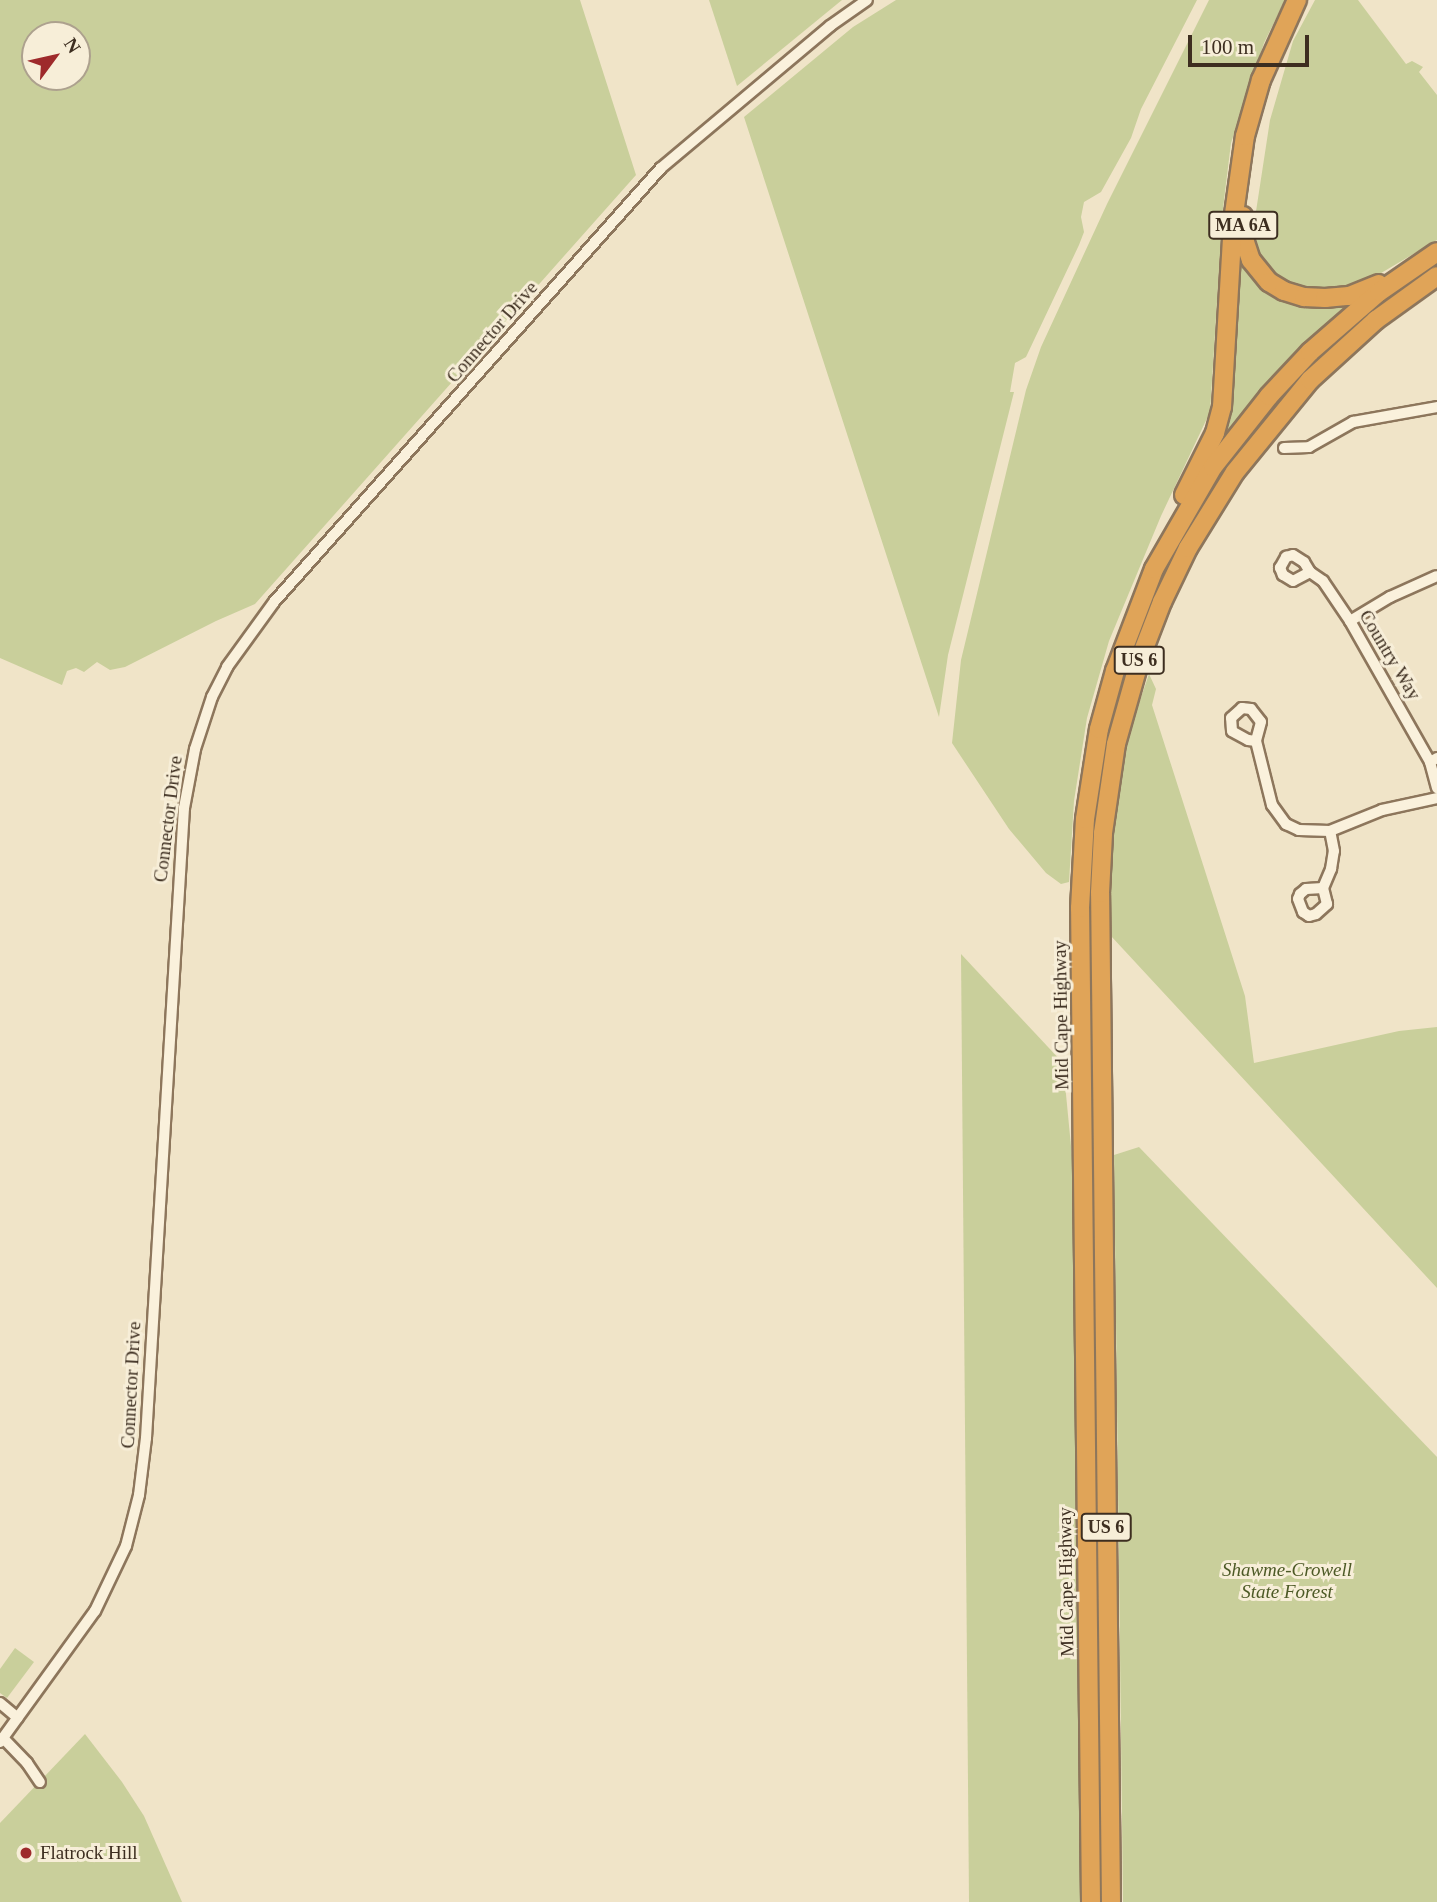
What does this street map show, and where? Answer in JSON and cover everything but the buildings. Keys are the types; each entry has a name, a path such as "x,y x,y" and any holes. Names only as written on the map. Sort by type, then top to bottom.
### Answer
{"highway":[{"path":"1139,605 1152,561 1221,416 1233,221 1241,156 1261,80 1297,0"},
{"name":"MA 6A","path":"1308,0 1280,56 1252,146 1243,214 1245,242 1251,260 1269,282 1284,291 1304,297 1325,298 1367,290 1432,255"},
{"name":"Mid Cape Highway","path":"1091,1902 1082,869 1088,788 1099,729 1115,671 1139,605 1181,518 1213,467 1250,419 1332,331 1379,292 1432,255"},
{"name":"Mid Cape Highway","path":"1111,1902 1100,893 1104,823 1116,744 1140,659 1162,602 1188,548 1235,472 1310,380 1376,320 1437,276"}],"street":[{"name":"Connector Drive","path":"1,1740 96,1611 126,1546 139,1495 146,1438 184,808 195,749 212,697 227,667 274,602 661,169 830,26 867,0"},
{"path":"1284,448 1308,447 1353,422 1437,407"},
{"name":"Country Way","path":"1310,572 1323,581 1350,621 1434,760 1437,788"},
{"path":"1350,621 1390,597 1437,576"},
{"path":"1256,741 1272,805 1278,815 1299,830 1330,831 1382,810 1437,798"},
{"path":"1323,888 1334,852 1330,831"},
{"path":"0,1703 18,1718"},
{"path":"1,1740 27,1763 40,1782"}],"green space":[{"path":"0,0 580,0 636,175 255,604 125,667 110,670 97,662 84,672 76,668 67,671 62,685 0,658"},
{"path":"709,0 842,0 737,86"},
{"path":"896,0 1197,0 1141,109 1131,138 1101,192 1084,202 1081,217 1084,232 1079,245 1026,357 1015,363 1010,392 1014,392 948,655 939,717 744,117 853,27"},
{"path":"1209,0 1285,0 1264,43 1231,143 1223,208 1210,412 1161,516 1109,641 1087,718 1074,801 1069,882 1061,884 1046,873 1009,829 952,743 961,660 1026,390 1041,347 1107,204"},
{"path":"1302,0 1305,0 1278,53 1255,119 1240,204 1240,241 1251,269 1276,292 1293,299 1350,303 1250,409 1195,485 1221,430 1226,411 1238,208 1246,150 1272,60"},
{"path":"1315,0 1358,0 1406,64 1412,61 1423,67 1419,72 1437,95 1437,240 1371,279 1350,287 1322,290 1301,288 1283,281 1262,261 1253,231 1270,120 1293,41"},
{"path":"1149,674 1156,689 1152,705 1245,996 1254,1063 1399,1031 1437,1027 1437,1288 1111,936 1111,867 1115,805 1128,735"},
{"path":"961,954 1063,1063 1073,1167 1081,1902 969,1902"},
{"name":"Shawme-Crowell State Forest","path":"1139,1147 1437,1457 1437,1902 1123,1902 1114,1155"},
{"path":"15,1648 34,1662 7,1698 0,1693 0,1669"},
{"path":"85,1734 144,1816 182,1902 0,1902 0,1823"}],"place":[{"name":"Flatrock Hill","path":"26,1853"}]}
